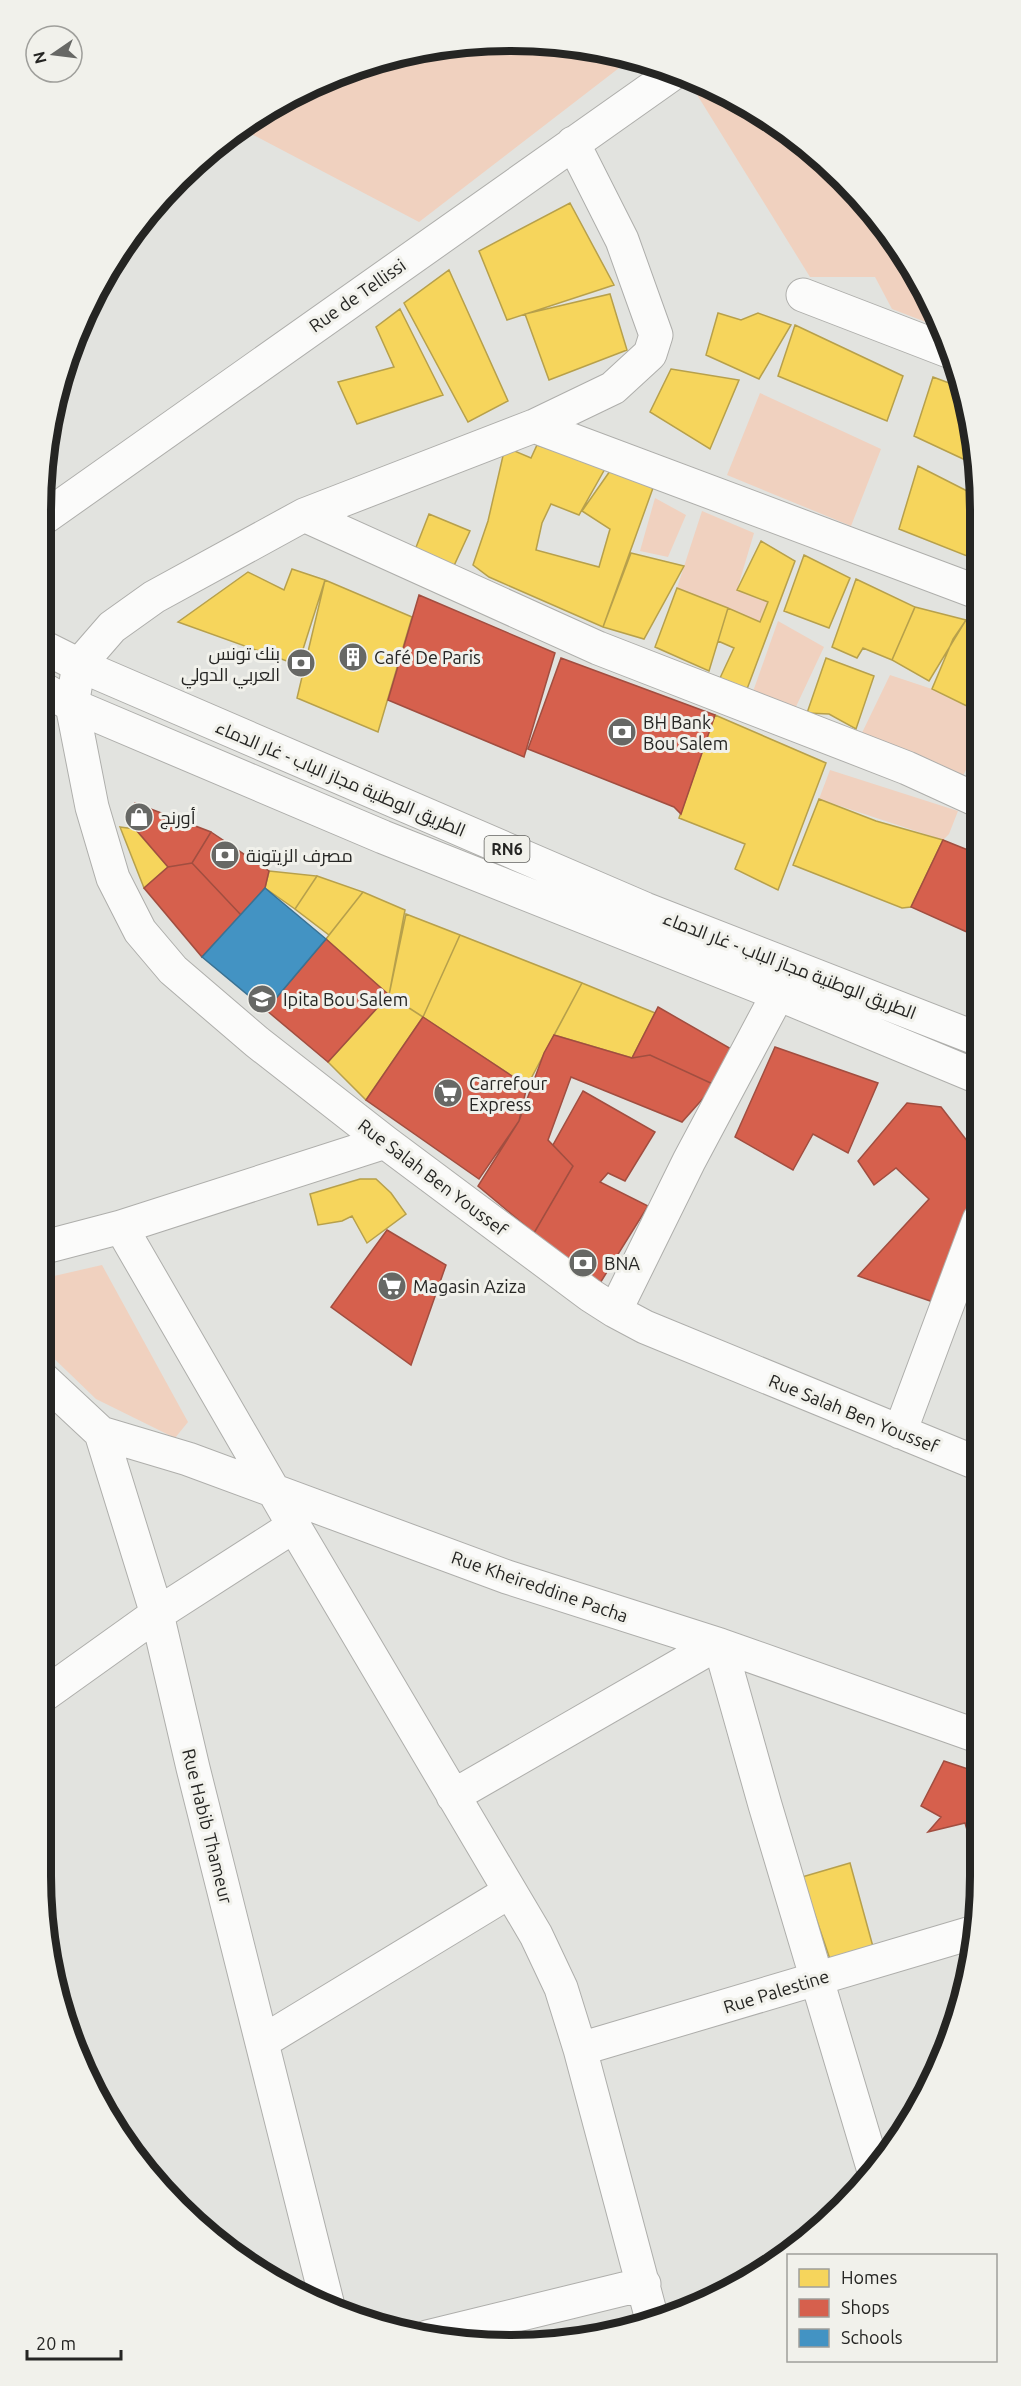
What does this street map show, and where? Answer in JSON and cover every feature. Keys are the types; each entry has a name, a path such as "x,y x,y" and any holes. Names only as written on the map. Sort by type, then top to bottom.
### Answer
{"street":[{"name":"Rue de Tellissi","path":"51,512 666,78"},
{"path":"72,705 79,665 112,627 133,610 304,515 534,426 613,388 650,354 656,335 622,240 573,143"},
{"path":"803,295 940,348"},
{"path":"534,426 970,589"},
{"path":"304,515 598,648 907,768 970,797"},
{"name":"الطريق الوطنية مجاز الباب - غار الدماء","path":"51,651 645,909 970,1036"},
{"name":"الطريق الوطنية مجاز الباب - غار الدماء","path":"51,694 72,705 383,837 778,994 970,1074"},
{"name":"Rue Salah Ben Youssef","path":"72,705 92,807 113,878 140,931 173,970 257,1042 385,1142 615,1311 645,1327 970,1460"},
{"path":"383,837 401,803"},
{"path":"615,1311 689,1161 778,994"},
{"path":"51,1245 121,1227 385,1142"},
{"path":"121,1227 294,1526 536,1935 561,1988 580,2049 651,2313"},
{"path":"900,1432 970,1244"},
{"name":"Rue Habib Thameur","path":"51,1387 100,1433 157,1614 325,2296"},
{"name":"Rue Kheireddine Pacha","path":"100,1433 188,1459 507,1577 970,1730"},
{"path":"51,1689 157,1614 294,1526"},
{"path":"453,1797 718,1645 871,2160"},
{"path":"262,2042 509,1892"},
{"name":"Rue Palestine","path":"580,2049 966,1934"},
{"path":"452,2331 644,2284"}],"shaded area":[{"path":"510,51 570,55 622,65 419,222 249,133 307,98 335,86 363,75 421,60 480,52"},
{"path":"694,89 714,98 766,128 813,165 835,186 856,208 893,255 930,324 892,309 875,277 810,277"},
{"path":"760,393 881,449 851,526 727,475"},
{"path":"655,498 686,515 668,557 640,551"},
{"path":"702,511 754,533 737,590 768,602 760,622 677,588"},
{"path":"778,621 824,647 793,713 750,700"},
{"path":"890,675 932,689 970,708 970,761 961,780 859,739"},
{"path":"830,770 958,811 949,834 943,840 819,799"},
{"path":"102,1265 188,1422 175,1438 96,1399 51,1356 51,1277"}],"building: Homes":[{"path":"570,203 614,285 507,320 479,251"},
{"path":"449,270 508,401 468,422 404,303"},
{"path":"610,294 627,350 549,380 525,314"},
{"path":"400,309 443,395 357,424 338,382 394,367 376,327"},
{"path":"718,313 741,320 758,313 791,325 759,379 706,355"},
{"path":"795,325 903,376 887,421 778,376"},
{"path":"671,369 739,380 710,449 650,412"},
{"path":"933,377 952,384 961,421 967,461 914,436"},
{"path":"537,445 606,467 579,515 551,504 542,523 536,550 599,567 610,529 582,511 610,471 653,488 603,627 489,577 473,565 488,521 505,447 531,458"},
{"path":"918,466 969,492 970,557 899,529"},
{"path":"429,514 470,531 452,570 413,555"},
{"path":"761,541 795,561 747,689 720,678 734,648 718,641 728,608 760,622 768,602 737,590"},
{"path":"631,553 684,566 644,639 603,627"},
{"path":"804,555 850,578 829,628 784,611"},
{"path":"292,569 325,580 298,665 178,622 248,572 284,590"},
{"path":"856,579 915,607 892,660 863,648 857,658 832,647"},
{"name":"Café De Paris","path":"325,580 412,617 378,732 297,698"},
{"path":"677,588 728,608 709,671 655,647"},
{"path":"915,607 966,620 929,681 892,660"},
{"path":"966,620 970,622 970,708 932,689 953,639"},
{"path":"826,658 874,676 856,729 829,714 807,713"},
{"path":"715,715 826,763 778,890 735,869 745,844 679,818"},
{"path":"819,799 876,821 943,840 911,907 902,908 793,865"},
{"path":"120,827 135,829 168,867 144,888"},
{"path":"269,871 317,876 295,909 265,888"},
{"path":"317,876 363,892 329,935 295,909"},
{"path":"363,892 405,910 389,995 326,939"},
{"path":"406,914 460,935 423,1017 389,995"},
{"path":"460,935 582,983 527,1086 423,1017"},
{"path":"582,983 655,1013 632,1058 554,1035"},
{"path":"389,995 423,1017 366,1100 328,1062"},
{"path":"360,1179 376,1179 391,1193 406,1214 367,1243 352,1216 342,1221 318,1225 310,1194"},
{"path":"850,1863 875,1954 833,1968 802,1877"}],"building: Shops":[{"path":"419,595 555,653 524,757 388,700"},
{"name":"BH Bank Bou Salem","path":"561,658 715,715 681,814 674,807 528,749"},
{"path":"135,803 211,832 192,863 168,867 125,817"},
{"path":"211,832 269,871 265,888 241,915 192,863"},
{"path":"943,840 970,851 970,933 911,907"},
{"path":"192,863 241,915 202,957 144,888 168,867"},
{"path":"326,939 389,995 328,1062 266,1010"},
{"path":"658,1007 733,1050 715,1085 650,1055 632,1058"},
{"name":"Carrefour Express","path":"423,1017 527,1086 519,1121 479,1179 366,1100"},
{"path":"554,1035 632,1058 650,1055 715,1085 682,1122 571,1077 548,1140 573,1166 534,1233 478,1186 519,1121 544,1053"},
{"path":"775,1047 878,1083 848,1153 813,1134 793,1170 735,1137"},
{"path":"583,1091 655,1132 625,1181 608,1173 600,1182 648,1206 597,1288 534,1233 573,1166 553,1145"},
{"path":"907,1103 941,1107 970,1145 970,1217 936,1303 858,1276 929,1199 896,1168 874,1185 858,1161"},
{"name":"Magasin Aziza","path":"387,1230 446,1265 411,1365 331,1307"},
{"path":"944,1761 970,1770 970,1840 965,1823 928,1832 941,1817 921,1806"}],"building: Schools":[{"path":"265,888 326,939 266,1010 202,957"}],"place":[{"name":"Café De Paris","path":"353,657"},
{"name":"بنك تونس العربي الدولي","path":"301,663"},
{"name":"BH Bank Bou Salem","path":"622,732"},
{"name":"أورنج","path":"139,817"},
{"name":"مصرف الزيتونة","path":"225,855"},
{"name":"Ipita Bou Salem","path":"262,999"},
{"name":"Carrefour Express","path":"448,1093"},
{"name":"BNA","path":"583,1263"},
{"name":"Magasin Aziza","path":"392,1286"}]}
